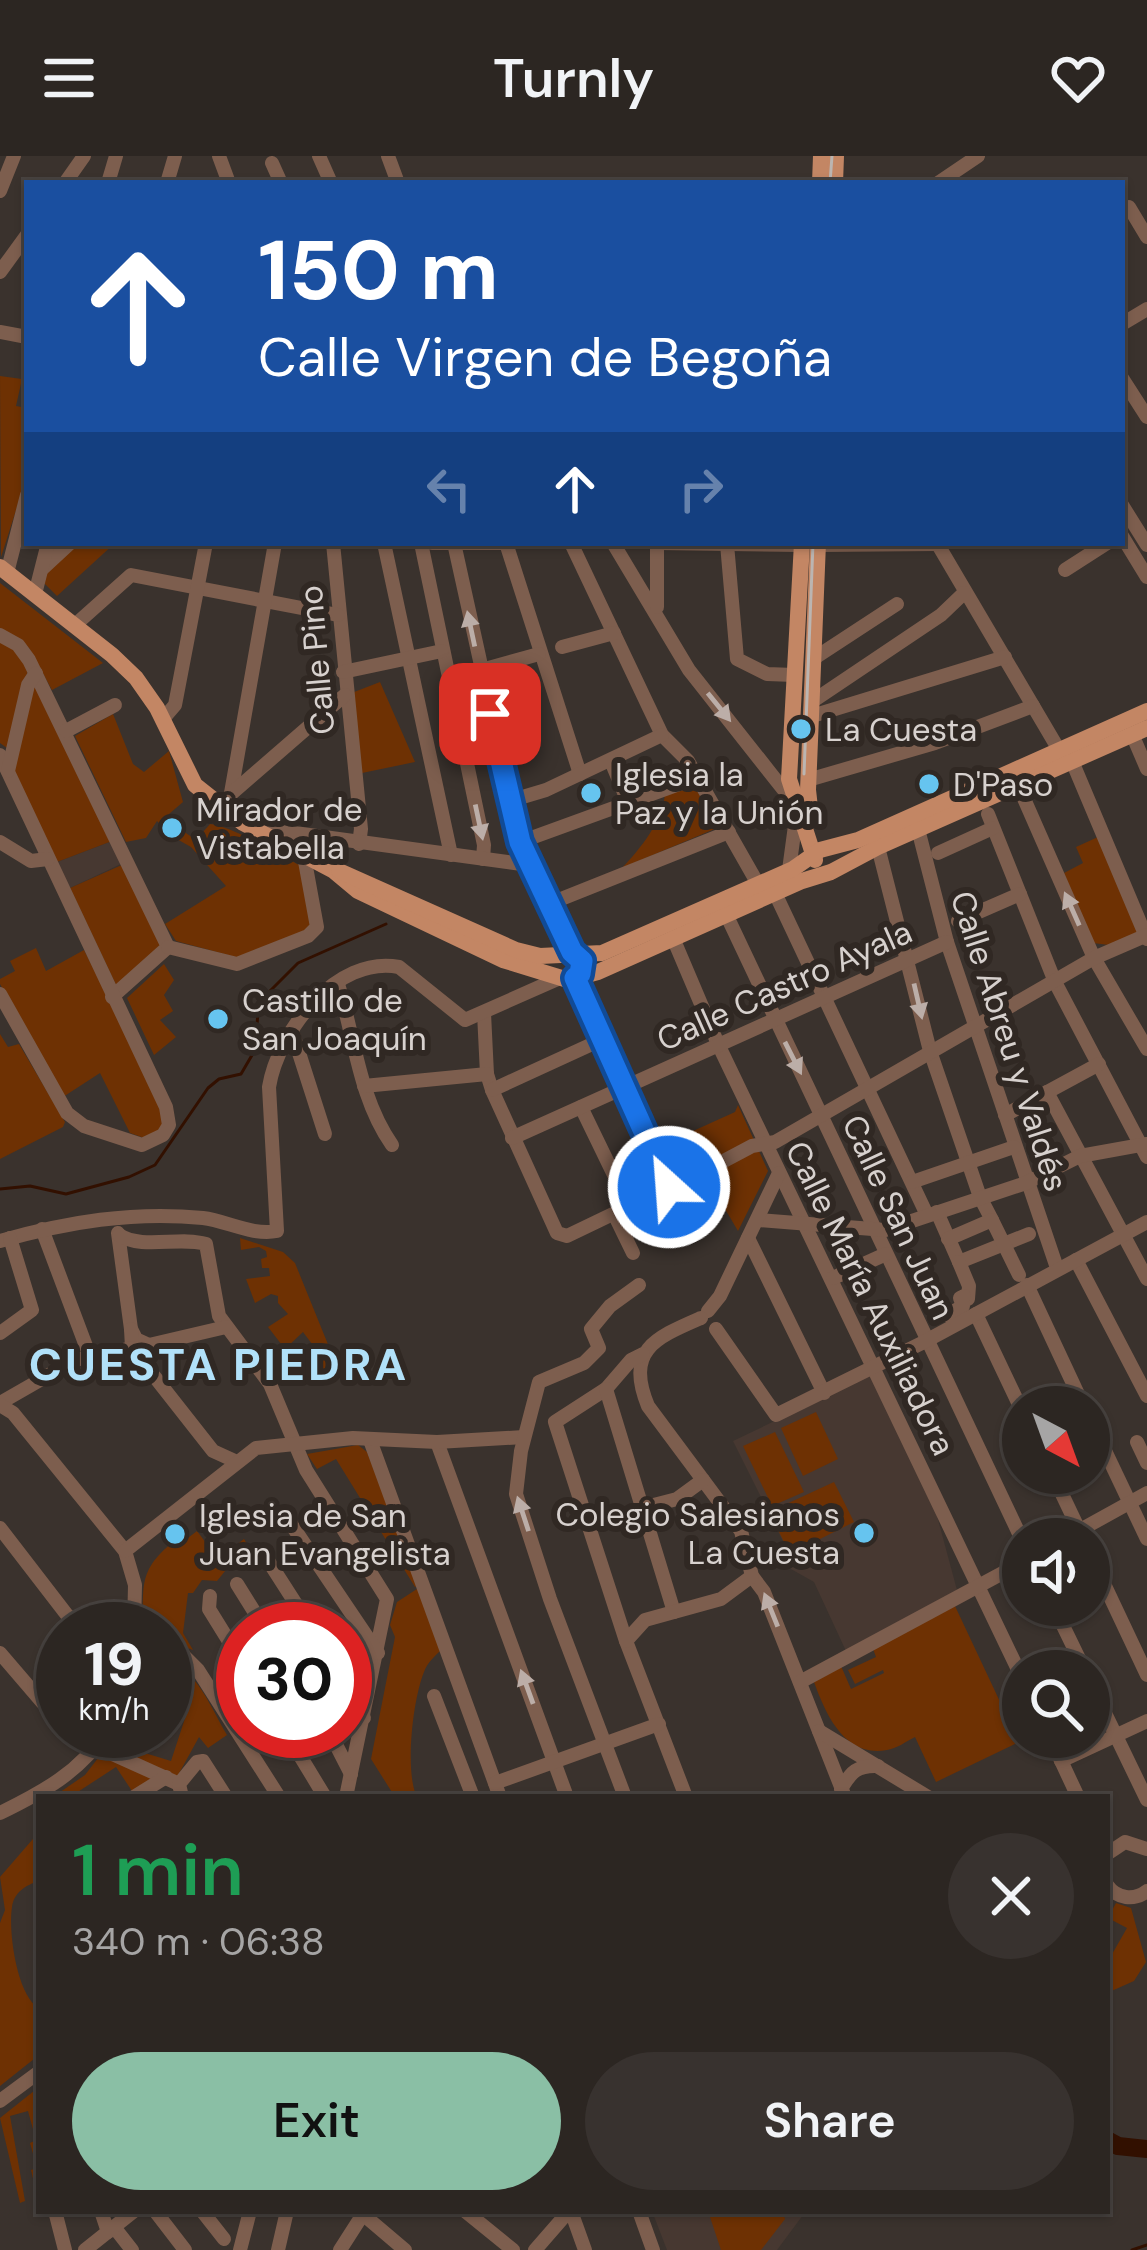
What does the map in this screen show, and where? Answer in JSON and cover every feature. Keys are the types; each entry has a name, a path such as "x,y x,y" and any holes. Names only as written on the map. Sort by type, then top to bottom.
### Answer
{"main road":[{"path":"801,792 812,709 810,546"},
{"path":"810,546 794,675 801,792 823,852"},
{"path":"4,570 136,678 163,719 187,772 261,834 328,868 358,891 525,968 571,965 766,889 831,870 1018,785 1147,711"},
{"path":"328,868 516,950 598,972 726,914 823,852 1140,731"},
{"path":"823,852 838,857 831,870"}],"street":[{"path":"0,191 14,156"},
{"path":"955,164 978,156"},
{"path":"272,163 280,180"},
{"path":"1131,205 1147,237"},
{"path":"0,272 24,239"},
{"path":"1125,382 1146,414"},
{"path":"4,570 24,505"},
{"path":"1125,511 1147,545"},
{"path":"1125,541 1147,577"},
{"path":"35,594 47,546"},
{"path":"42,569 67,546"},
{"path":"163,719 175,705 205,546"},
{"path":"228,805 274,546"},
{"name":"Calle Pino","path":"333,546 361,829 358,844"},
{"path":"385,546 451,855"},
{"path":"422,546 484,845 483,859"},
{"path":"454,546 520,842 551,904 601,1040 669,1187 561,1236 489,1082 484,1013"},
{"path":"508,546 580,774"},
{"path":"572,546 662,735 688,761 766,889 912,1182 949,1240 970,1286 967,1297 960,1298 963,1306 947,1315"},
{"path":"615,546 689,670 783,789 801,792 1033,706"},
{"path":"657,546 657,612"},
{"path":"727,546 736,659 767,674 794,675"},
{"path":"703,1172 752,1146 768,1144 1094,958 1146,936 1065,756 938,546"},
{"path":"1066,570 1102,546"},
{"path":"74,625 131,575 338,615"},
{"path":"812,709 964,593"},
{"path":"813,659 897,604"},
{"path":"562,647 614,633"},
{"path":"0,635 18,645 36,673 168,947"},
{"path":"343,672 442,651"},
{"path":"449,679 539,654"},
{"path":"812,709 1005,658"},
{"path":"8,772 28,685 36,673"},
{"path":"228,805 345,695"},
{"path":"65,731 115,705"},
{"path":"1140,731 1147,769"},
{"path":"509,801 662,735"},
{"path":"0,755 166,1107 169,1125 152,1143 142,1145 84,1126 67,1113 0,994"},
{"path":"610,761 628,802"},
{"path":"520,842 696,778"},
{"path":"1018,785 1094,958 1147,1049"},
{"path":"789,870 801,792"},
{"path":"758,1220 885,1230 1026,1183 1079,1156 1145,1149 1055,982 990,821 938,853"},
{"name":"Calle Abreu y Valdés","path":"918,829 947,942 1057,1268"},
{"path":"261,834 272,831 529,865"},
{"path":"551,904 728,832"},
{"path":"168,947 238,964 275,952 317,927 310,880 300,854 310,837"},
{"path":"0,842 31,861 48,859"},
{"path":"878,847 930,1051 992,1220 1000,1258 1004,1256 1021,1283 1073,1386"},
{"path":"310,880 328,868"},
{"path":"958,921 1020,894"},
{"name":"Calle San Juan","path":"726,914 1012,1518"},
{"name":"Calle María Auxiliadora","path":"673,938 718,1044 1009,1650"},
{"name":"Calle Castro Ayala","path":"512,1138 947,942"},
{"path":"112,997 168,947"},
{"path":"0,1333 32,1310 5,1239 114,1217 208,1219 266,1233 277,1231 269,1087 292,1030 313,1000 362,972 388,965 399,968 465,1020 530,992 571,965"},
{"path":"525,968 530,992"},
{"path":"338,984 364,1086 378,1124 392,1145"},
{"path":"292,1030 325,1134"},
{"path":"364,1086 489,1082 601,1040"},
{"path":"1005,1115 1100,1064"},
{"path":"1047,1092 1147,1279"},
{"path":"581,1107 629,1206"},
{"path":"912,1182 1014,1147"},
{"path":"779,1173 719,1296 712,1323 776,1415 976,1313 1021,1283 1147,1222"},
{"path":"614,1214 633,1253"},
{"path":"114,1217 132,1348 213,1450 236,1461"},
{"path":"949,1240 992,1220"},
{"path":"42,1229 88,1354"},
{"path":"959,1262 1029,1234"},
{"path":"119,1235 136,1242 177,1239 206,1244 219,1316 271,1384 293,1442 387,1599 372,1681"},
{"path":"748,1238 824,1393"},
{"path":"122,1257 136,1242"},
{"path":"833,1278 886,1254"},
{"path":"1076,1260 1147,1396"},
{"path":"624,1794 516,1494 524,1437 539,1382 593,1356 599,1348 591,1329 610,1306 639,1285"},
{"path":"976,1313 1010,1386"},
{"path":"685,1794 626,1641 555,1422 606,1389 631,1360 668,1331 712,1323"},
{"path":"131,1329 136,1339 149,1345 226,1327"},
{"path":"146,1366 149,1345"},
{"path":"132,1348 88,1354 0,1404 15,1416 124,1551 135,1585 135,1602"},
{"path":"643,1354 639,1384 649,1406 742,1531 752,1576 764,1592 843,1793"},
{"path":"606,1389 674,1612"},
{"path":"15,1416 18,1393"},
{"path":"124,1551 256,1448 293,1442 524,1437"},
{"path":"370,1440 497,1790 554,1761 659,1724"},
{"path":"437,1442 566,1794"},
{"path":"1137,1442 1147,1463"},
{"path":"213,1450 214,1478"},
{"path":"1110,1461 1147,1539"},
{"path":"643,1508 677,1499 703,1480"},
{"path":"1106,1518 1147,1493"},
{"path":"291,1524 378,1653"},
{"path":"0,1528 57,1602"},
{"path":"256,1557 269,1562 295,1602"},
{"path":"800,1682 1002,1573"},
{"path":"626,1641 645,1620 721,1600 752,1576"},
{"path":"237,1584 248,1602"},
{"path":"210,1596 209,1609 216,1620"},
{"path":"1110,1597 1147,1675"},
{"path":"0,1653 36,1695"},
{"path":"192,1664 277,1794"},
{"path":"434,1696 472,1794"},
{"path":"1061,1762 1147,1721"},
{"path":"1110,1725 1147,1800"},
{"path":"818,1731 923,1794"},
{"path":"45,1794 86,1758"},
{"path":"123,1758 176,1786"},
{"path":"301,1758 323,1794"},
{"path":"342,1758 351,1774"},
{"path":"347,1794 355,1758"},
{"path":"1059,1758 1077,1794"},
{"path":"145,1794 176,1786 203,1761 224,1794"},
{"path":"843,1793 851,1772 864,1765 878,1766"},
{"path":"0,1813 36,1798"},
{"path":"1110,1851 1146,1830"},
{"path":"1125,1843 1147,1849"},
{"path":"1111,1892 1130,1898 1147,1891"},
{"path":"0,2102 36,2074"},
{"path":"57,2214 65,2250"},
{"path":"103,2214 111,2230 132,2250"},
{"path":"85,2250 130,2214"},
{"path":"157,2214 185,2250"},
{"path":"204,2214 224,2239"},
{"path":"239,2250 249,2214"},
{"path":"278,2250 286,2214"},
{"path":"340,2250 361,2214"},
{"path":"364,2214 398,2247"},
{"path":"477,2214 512,2250"},
{"path":"535,2250 567,2214"},
{"path":"571,2214 585,2250"},
{"path":"640,2214 653,2250"}],"shaded area":[{"path":"0,376 22,379 16,406 24,407 24,485 1,557"},
{"path":"75,546 112,546 57,596 44,583 45,573"},
{"path":"0,583 103,663 52,690 29,648 0,628"},
{"path":"0,641 14,648 28,670 7,748 0,743"},
{"path":"35,682 112,841 57,862 12,772"},
{"path":"380,682 415,762 362,773 349,694"},
{"path":"113,714 133,764 144,772 169,751 183,802 169,814 178,824 169,833 157,821 146,838 126,842 75,736"},
{"path":"694,785 717,828 622,868 655,824 665,794"},
{"path":"210,824 301,866 313,930 239,958 176,941 165,924 226,886 191,847 175,838 183,831 196,840"},
{"path":"1098,837 1138,933 1109,945 1093,943 1064,873 1083,863 1076,847"},
{"path":"112,841 123,863 70,888 57,862"},
{"path":"124,864 163,946 116,985 70,888"},
{"path":"36,948 46,971 84,950 163,1106 164,1127 147,1139 130,1133 100,1073 63,1097 0,984 0,979 15,971 10,961"},
{"path":"164,964 174,980 164,995 173,1011 160,1020 176,1037 154,1055 127,998"},
{"path":"0,1034 8,1047 19,1044 65,1122 0,1159"},
{"path":"738,1105 768,1171 738,1231 682,1136 735,1112"},
{"path":"240,1238 283,1252 295,1263 338,1369 319,1378 306,1365 321,1347 303,1332 285,1349 268,1327 288,1314 278,1296 271,1294 255,1303 246,1279 270,1276 269,1268 262,1268 266,1251 259,1247 241,1250"},
{"name":"Colegio Salesianos La Cuesta","path":"875,1373 933,1501 957,1590 846,1651 814,1582 782,1564 789,1553 733,1441"},
{"path":"816,1412 838,1459 803,1476 781,1428"},
{"path":"775,1432 804,1492 772,1506 743,1446"},
{"path":"358,1445 367,1452 419,1585 415,1587 336,1459 317,1469 307,1454"},
{"path":"834,1482 854,1522 790,1554 769,1512"},
{"path":"197,1531 218,1559 244,1539 247,1544 217,1581 202,1580 188,1593 187,1602 143,1602 150,1567 180,1536 184,1541"},
{"path":"420,1587 442,1649 425,1669 417,1699 411,1751 416,1794 393,1794 371,1759 395,1637 390,1625 397,1602"},
{"path":"955,1606 1002,1706 1002,1750 936,1782 915,1737 898,1747 872,1751 849,1741 831,1720 814,1682 841,1666 851,1689 884,1673 855,1684 848,1670 876,1657 872,1646"},
{"path":"192,1678 216,1715 216,1743 208,1748 199,1737 192,1750"},
{"path":"98,1758 187,1758 172,1786 166,1784 149,1794 128,1794 132,1791 116,1767 75,1794 57,1794 85,1775"},
{"path":"36,1835 36,1882 18,1893 11,1918 20,1977 36,2005 36,2057 0,2086 0,1923 5,1910 0,1877"},
{"path":"1116,1903 1131,1908 1146,1962 1134,1981 1110,1992 1110,1958 1127,1928 1110,1919"},
{"path":"36,2089 36,2140 28,2111 10,2116 25,2201 20,2203 0,2118"},
{"path":"653,2214 804,2214 777,2250 667,2250"},
{"path":"709,2214 783,2214 785,2219 761,2250 721,2250"}],"waterway":[{"path":"0,1189 30,1186 66,1194 155,1165 208,1088 219,1079 241,1074 255,1050 258,1012 270,991 298,963 386,924"},
{"path":"1110,2142 1147,2149"},
{"path":"1132,2250 1147,2245"}],"tram line":[{"path":"830,180 832,156"},
{"path":"804,774 813,546"}],"place":[{"name":"La Cuesta","path":"801,729"},
{"name":"D'Paso","path":"929,784"},
{"name":"Iglesia la Paz y la Unión","path":"591,793"},
{"name":"Mirador de Vistabella","path":"172,828"},
{"name":"Castillo de San Joaquín","path":"218,1019"},
{"name":"Colegio Salesianos La Cuesta","path":"864,1533"},
{"name":"Iglesia de San Juan Evangelista","path":"175,1534"}],"district":[{"name":"CUESTA PIEDRA","path":"219,1364"}],"route":[{"path":"490,714 520,842 572,952 582,961 575,978 669,1187"}]}
